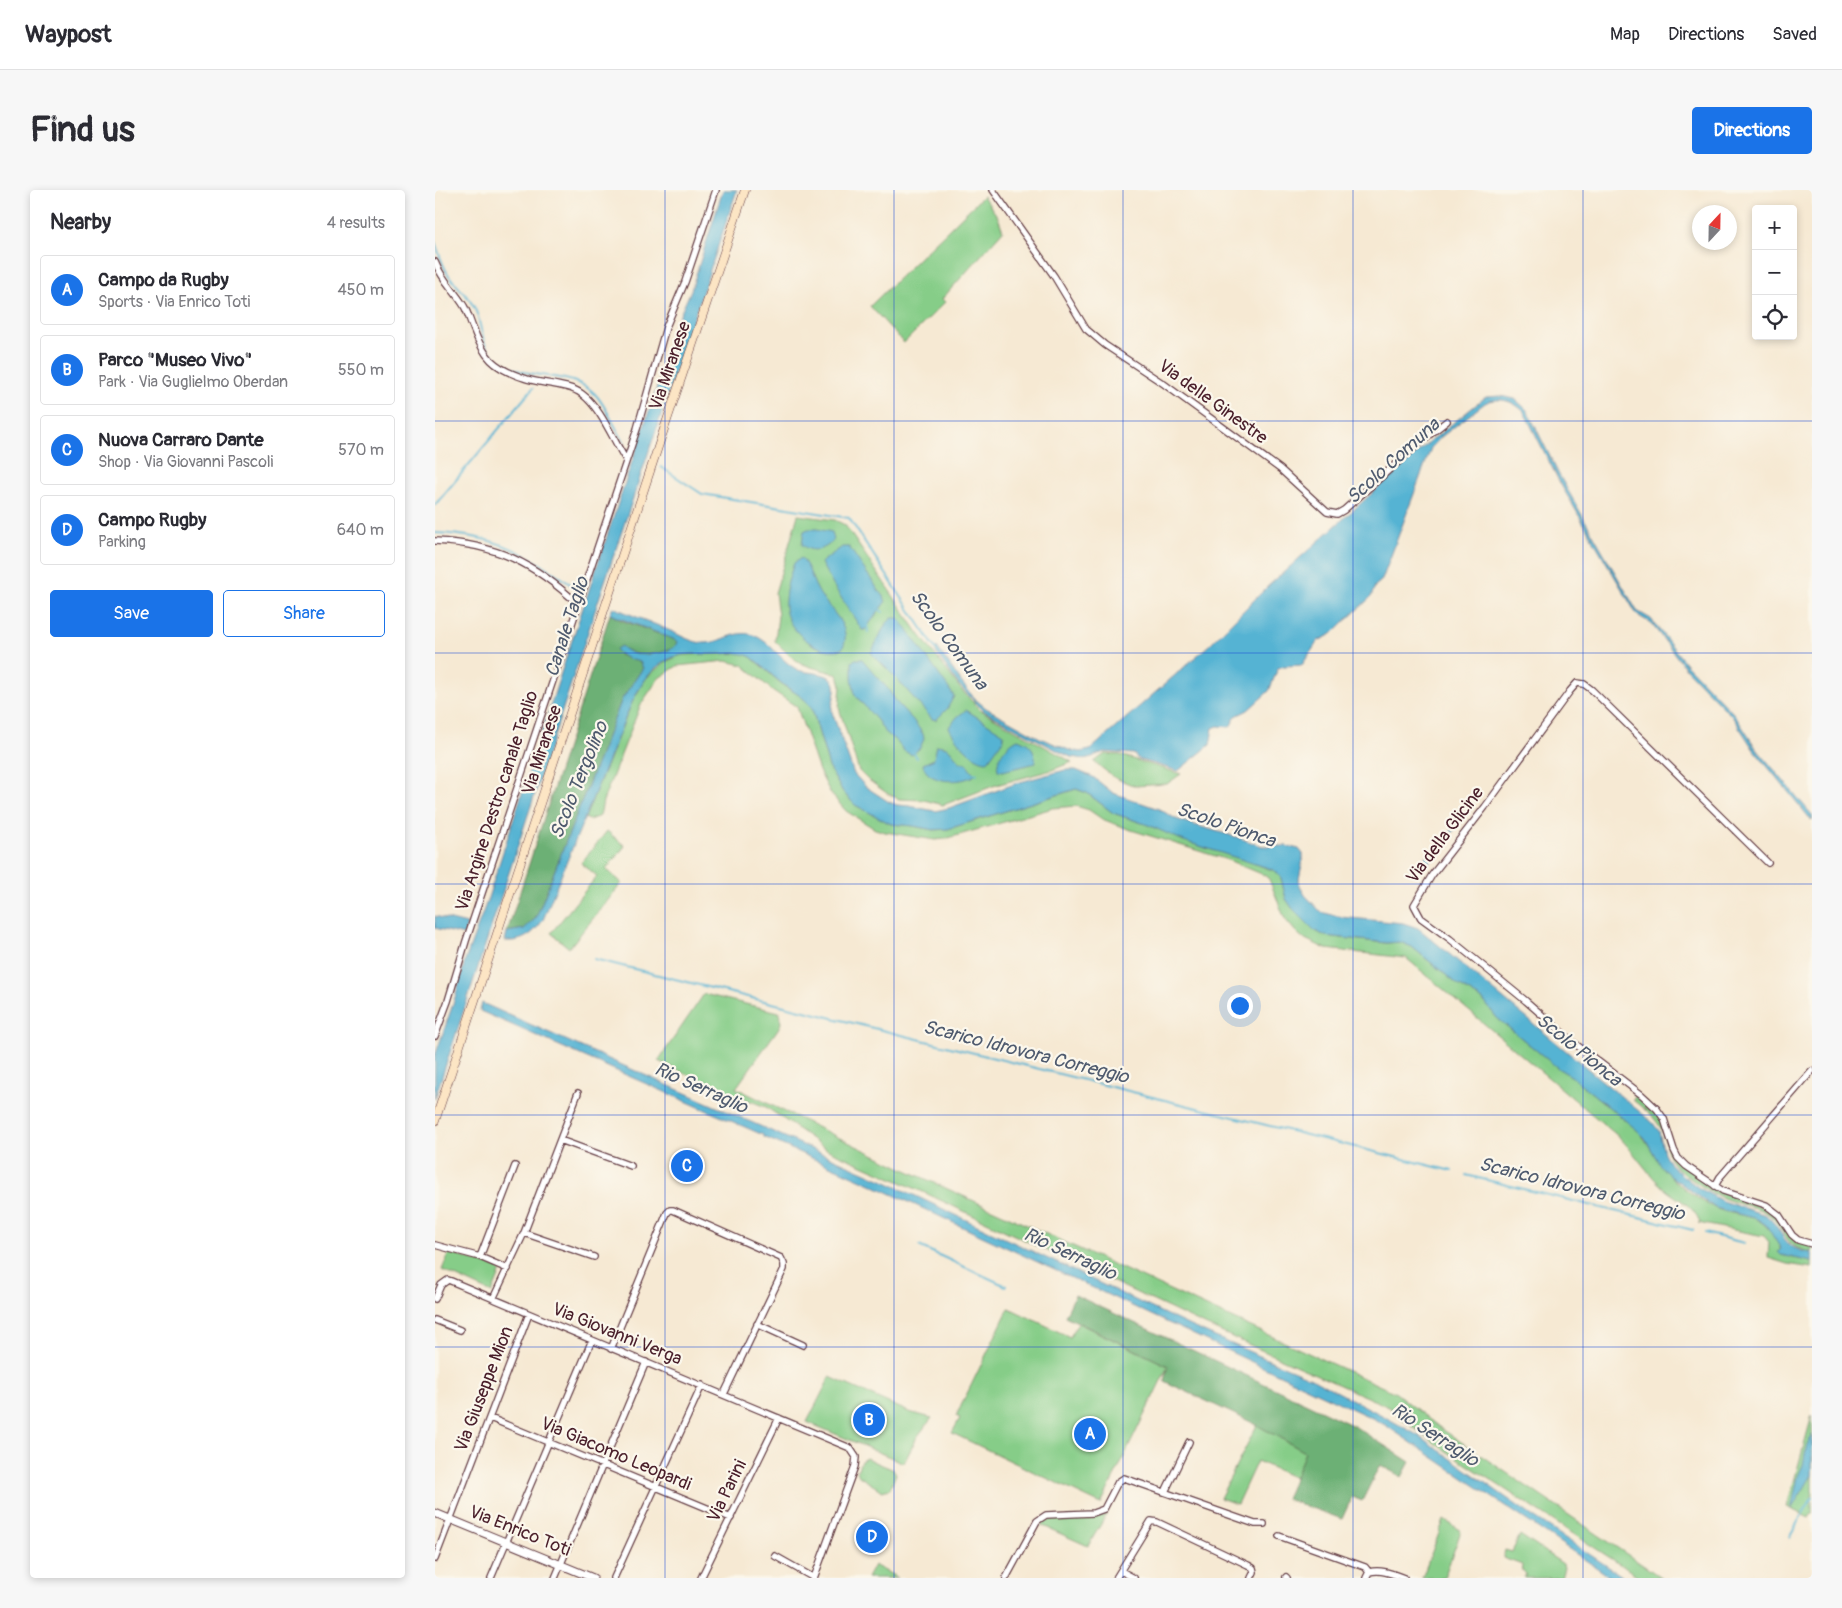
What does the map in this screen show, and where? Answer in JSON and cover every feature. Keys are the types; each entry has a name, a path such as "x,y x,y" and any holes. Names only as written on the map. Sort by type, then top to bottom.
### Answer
{"main road":[{"name":"Via Miranese","path":"435,1121 745,190"}],"street":[{"name":"Via Argine Destro canale Taglio","path":"435,1036 647,397 651,374 666,328 685,282 716,190"},
{"name":"Via delle Ginestre","path":"993,190 1054,276 1086,329 1105,345 1164,384 1280,469 1327,512 1337,514 1344,510 1447,421"},
{"path":"435,262 441,277 465,307 479,345 490,361 509,374 534,382 581,392 595,406 626,460"},
{"path":"435,541 467,543 531,566 578,604"},
{"name":"Via della Glicine","path":"1768,863 1592,690 1584,684 1577,683 1459,842 1432,875 1414,905 1421,918 1527,1001 1574,1043 1642,1095 1664,1119 1674,1150 1678,1158 1686,1166 1715,1186 1732,1194 1766,1205 1779,1216 1792,1235 1798,1240 1812,1244"},
{"path":"1715,1186 1720,1177 1812,1071"},
{"path":"493,1299 524,1233 578,1093"},
{"path":"560,1140 631,1166"},
{"path":"480,1257 515,1166"},
{"path":"611,1349 670,1210 781,1258 784,1264 784,1269 724,1394"},
{"path":"524,1233 594,1257"},
{"path":"435,1246 480,1257 508,1269"},
{"name":"Via Giovanni Verga","path":"435,1299 443,1282 451,1281 850,1448 856,1457 855,1466 814,1578"},
{"name":"Via Giuseppe Mion","path":"435,1559 529,1314"},
{"path":"435,1320 460,1330"},
{"path":"757,1324 803,1345"},
{"path":"491,1578 592,1340"},
{"path":"555,1578 645,1362"},
{"path":"614,1578 702,1385"},
{"name":"Via Giacomo Leopardi","path":"490,1418 731,1518"},
{"name":"Via Parini","path":"701,1578 779,1418"},
{"path":"1165,1492 1189,1442"},
{"path":"1006,1578 1041,1517 1046,1515 1099,1512 1107,1506 1118,1482 1124,1478 1255,1524 1264,1524"},
{"name":"Via Enrico Toti","path":"435,1513 593,1578"},
{"path":"1116,1578 1151,1521 1157,1522 1240,1561 1254,1570 1251,1578"},
{"path":"1279,1536 1365,1567 1368,1575 1388,1572 1404,1578"},
{"path":"775,1556 814,1578"},
{"path":"1121,1571 1134,1578"}],"green space":[{"path":"983,196 998,217 1003,231 942,299 945,302 904,343 870,306"},
{"path":"798,515 835,520 845,525 917,631 960,688 980,710 1072,762 1052,770 996,785 943,805 924,800 899,799 888,794 867,779 859,771 839,708 841,685 838,675 799,662 775,641 778,616 775,593"},
{"path":"610,614 678,642 672,649 660,653 641,655 624,649 619,655 640,662 643,668 622,699 536,918 524,929 507,932"},
{"path":"735,653 751,657 784,686 804,698 812,709 830,770 843,792 855,805 891,824 933,830 948,829 1076,789 1087,793 1113,813 1205,848 1275,871 1281,878 1286,899 1293,909 1314,930 1325,936 1386,943 1400,942 1412,947 1457,984 1483,1000 1497,1018 1637,1130 1664,1169 1684,1188 1715,1208 1748,1216 1762,1223 1777,1241 1781,1255 1812,1262 1812,1268 1787,1264 1768,1258 1769,1242 1764,1236 1698,1223 1700,1222 1694,1211 1666,1190 1619,1137 1406,958 1326,949 1303,938 1285,919 1269,879 1264,875 1228,860 1128,829 1102,819 1089,810 1076,806 1053,808 945,839 935,840 875,829 846,811 831,794 819,771 797,707 772,690 743,665 726,661 677,666 659,678 641,704 603,801 600,816 589,820 585,818 633,700 647,677 665,662 681,655"},
{"path":"1105,754 1120,755 1181,774 1167,784 1135,786 1115,778 1094,762"},
{"path":"607,831 625,846 606,869 622,883 569,948 551,933 597,876 581,863"},
{"path":"704,994 779,1012 781,1023 778,1029 736,1088 906,1170 1396,1393 1439,1427 1662,1578 1641,1578 1440,1447 1389,1407 1196,1321 921,1191 828,1150 766,1107 719,1089 658,1061"},
{"path":"1637,1094 1661,1118 1673,1153 1717,1190 1768,1209 1778,1217 1795,1242 1812,1245 1812,1252 1801,1250 1788,1241 1777,1223 1765,1212 1722,1198 1699,1185 1678,1169 1670,1158 1658,1123 1633,1100"},
{"path":"449,1253 498,1268 501,1271 492,1293 442,1270"},
{"path":"1075,1295 1354,1426 1410,1462 1402,1477 1380,1465 1362,1501 1352,1497 1342,1519 1286,1499 1305,1452 1255,1424 1164,1381 1168,1366 1065,1316"},
{"path":"1009,1308 1070,1337 1078,1323 1168,1366 1101,1504 952,1433 960,1418 956,1416"},
{"path":"830,1377 909,1412 932,1418 917,1437 904,1463 807,1422"},
{"path":"1812,1415 1812,1513 1809,1518 1787,1507"},
{"path":"1257,1425 1305,1452 1295,1478 1257,1461 1237,1504 1220,1498"},
{"path":"866,1458 894,1470 896,1474 890,1489 882,1491 859,1476 857,1471 861,1461"},
{"path":"1107,1514 1088,1546 1041,1525 1053,1519 1091,1517"},
{"path":"1444,1520 1461,1531 1444,1578 1422,1578"},
{"path":"1520,1535 1563,1564 1564,1568 1561,1578 1524,1578 1526,1574 1523,1571 1522,1565 1503,1558 1505,1550 1512,1552"},
{"path":"874,1565 898,1578 867,1578"}],"water":[{"path":"723,190 737,190 595,611 435,1098 435,1056 454,1001 465,961 487,901 669,351 675,326 691,290"},
{"path":"1500,396 1515,399 1527,410 1559,475 1637,611 1651,619 1686,664 1734,714 1756,748 1812,815 1812,821 1754,750 1732,716 1687,670 1651,623 1637,615 1560,483 1524,412 1511,402 1501,400 1485,403 1441,437 1431,448 1382,580 1375,586 1371,597 1332,634 1318,641 1302,665 1278,668 1269,691 1248,710 1236,716 1230,727 1218,726 1213,728 1210,745 1178,771 1138,759 1134,754 1104,752 1084,759 1071,757 1060,752 984,711 959,685 935,651 937,647 962,683 975,699 986,708 1040,738 1069,750 1081,752 1090,750 1208,646 1266,588 1427,444 1486,397"},
{"path":"808,529 832,532 834,539 827,546 819,550 806,548 802,545 804,531"},
{"path":"842,547 849,547 886,601 865,630 862,630 821,563"},
{"path":"801,558 821,596 842,625 845,641 842,649 824,649 814,645 798,633 787,616 785,596 787,585 794,563"},
{"path":"613,607 697,642 717,641 741,634 753,635 765,642 786,662 798,670 823,674 831,678 835,685 832,712 854,774 866,787 897,805 935,811 949,808 1020,782 1065,770 1076,770 1093,777 1113,793 1159,809 1176,819 1262,846 1286,846 1299,849 1303,854 1299,879 1300,886 1305,895 1321,912 1340,917 1403,923 1418,928 1652,1122 1659,1131 1664,1153 1670,1164 1682,1175 1699,1188 1722,1201 1766,1215 1789,1244 1794,1248 1812,1253 1812,1262 1781,1255 1778,1252 1781,1249 1766,1225 1757,1219 1715,1208 1669,1175 1660,1165 1645,1138 1637,1130 1497,1018 1483,1000 1457,984 1412,947 1400,942 1387,943 1325,936 1314,930 1293,909 1286,899 1281,878 1275,871 1184,841 1148,825 1113,813 1087,793 1076,789 948,829 933,830 891,824 855,805 843,792 830,770 812,709 806,701 781,683 751,657 743,654 682,655 671,658 661,664 646,679 639,688 629,709 543,920 531,934 522,939 505,941 507,932 524,929 536,918 622,699 643,668 640,662 628,659 617,652 616,649 621,646 633,654 652,654 671,649 678,642 610,614"},
{"path":"892,618 899,618 954,696 947,709 936,720 932,719 871,653 885,625"},
{"path":"855,659 862,659 923,734 924,739 920,748 912,755 904,751 884,731 855,695 852,679 852,662"},
{"path":"966,710 1004,734 1003,740 988,761 971,754 955,738 949,727"},
{"path":"1018,739 1027,743 1031,748 1036,763 1003,771 998,770 1000,756 1010,744"},
{"path":"937,745 947,747 960,762 966,763 975,775 953,781 937,779 930,775 923,764 934,759"},
{"path":"1473,803 1474,805 1426,866 1422,870 1417,868 1417,865 1447,836"},
{"path":"435,916 467,924 464,935 435,928"},
{"path":"482,1003 882,1180 1192,1327 1311,1378 1419,1436 1535,1518 1625,1578 1612,1578 1372,1418 763,1135 480,1011"},
{"path":"1812,1434 1812,1475 1791,1510 1798,1476"}],"waterway":[{"name":"Scolo Comuna","path":"435,242 446,270 475,308 485,344 491,355 507,366 520,371 561,378 585,386 600,400 625,443"},
{"path":"435,505 533,388"},
{"name":"Scolo Comuna","path":"661,467 702,494 849,518 937,651"},
{"name":"Scolo Pionca","path":"435,533 475,537 509,548 525,555 573,586"},
{"path":"879,609 883,612"},
{"path":"867,626 868,632"},
{"path":"913,751 917,758"},
{"path":"972,773 977,774"},
{"name":"Scarico Idrovora Correggio","path":"594,959 1452,1171"},
{"name":"Scarico Idrovora Correggio","path":"1466,1175 1693,1230"},
{"name":"Scarico Idrovora Correggio","path":"1705,1233 1744,1243"},
{"path":"919,1246 1006,1286"},
{"path":"1789,1537 1812,1498"}],"place":[{"name":"Nuova Carraro Dante","path":"687,1166"},
{"name":"Parco \"Museo Vivo\"","path":"869,1420"},
{"name":"Campo da Rugby","path":"1090,1434"},
{"name":"Campo Rugby","path":"872,1537"}],"water label":[{"name":"Canale Taglio","path":"567,627"},
{"name":"Scolo Tergolino","path":"579,780"},
{"name":"Rio Serraglio","path":"701,1088"},
{"name":"Rio Serraglio","path":"1070,1254"},
{"name":"Rio Serraglio","path":"1435,1435"}]}
